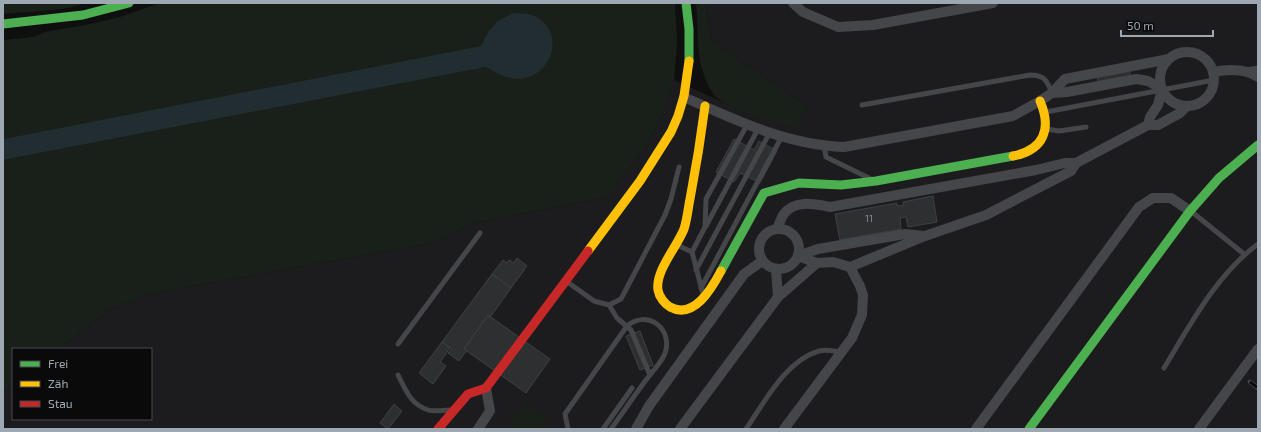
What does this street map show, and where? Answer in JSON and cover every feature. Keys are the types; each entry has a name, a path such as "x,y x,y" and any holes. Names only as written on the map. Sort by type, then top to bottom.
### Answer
{"street":[{"path":"3,24 72,17 116,8 130,3"},
{"path":"438,429 468,394 486,388 625,203 668,139 675,125 684,97 689,40 686,3"},
{"path":"793,3 803,12 838,27 873,25 993,3"},
{"path":"777,229 784,214 792,207 803,204 816,204 830,207 1036,170 1065,163 1076,163 1148,125 1158,125 1180,113 1187,106 1200,102 1206,98 1210,93 1213,76 1206,61 1195,53 1188,52 1174,55 1169,59 1162,68 1160,79 1162,89 1166,96 1172,101 1187,106"},
{"path":"684,97 758,129 824,146 844,146 1013,116 1040,101 1065,79 1169,59"},
{"path":"1213,76 1222,70 1242,70 1258,77"},
{"path":"1052,92 1066,92 1136,79 1148,81 1162,89"},
{"path":"1148,125 1150,117 1158,105 1162,89"},
{"path":"705,106 696,170 684,229 662,271 659,281 658,291 665,304 680,310 688,309 696,305 713,286 764,193 799,183 841,185 876,181 1024,154 1036,147 1045,129 1045,112 1040,101"},
{"path":"1029,429 1190,211 1219,178 1258,145"},
{"path":"798,256 817,263 833,262 850,267 926,236 986,215 1071,171 1076,163"},
{"path":"976,429 1139,206 1153,198 1171,198 1190,211"},
{"path":"783,229 793,234 799,244 798,256 796,261 788,268 776,270 766,265 762,261 759,255 760,241 764,235 770,231 783,229"},
{"path":"798,256 818,249 905,234 926,236"},
{"path":"636,429 649,406 744,274 762,261"},
{"path":"680,429 778,297 817,263"},
{"path":"784,429 840,352 852,338 862,315 863,295 850,267"},
{"path":"776,270 778,297"},
{"path":"1199,429 1256,354"},
{"path":"478,429 490,411 486,388"}],"lane":[{"path":"1242,70 1258,68"},
{"path":"862,105 1030,75 1038,75 1043,77 1052,92"},
{"path":"1045,112 1162,89 1213,76"},
{"path":"705,227 706,198 747,125"},
{"path":"1045,129 1059,131 1086,127"},
{"path":"704,297 692,252 758,129"},
{"path":"696,270 770,132"},
{"path":"701,288 782,136"},
{"path":"824,146 826,157 876,181"},
{"path":"565,281 594,302 609,305 621,299 665,215 679,167"},
{"path":"1190,211 1244,254"},
{"path":"398,344 480,233"},
{"path":"676,244 692,252"},
{"path":"1164,368 1198,312 1229,271 1244,254 1258,244"},
{"path":"609,305 617,318 631,330 650,374"},
{"path":"568,429 565,414 627,326 632,322 649,320 658,324 664,331 666,350 662,360 650,374 611,429"},
{"path":"746,429 779,380 792,367 818,352 828,350 840,352"},
{"path":"398,375 410,399 417,404 428,410 455,410"},
{"path":"603,429 632,388"}],"shaded area":[{"path":"3,3 87,3 63,9 3,14"},
{"path":"160,3 675,3 677,44 674,80 664,111 646,146 616,185 607,194 597,199 478,222 427,244 148,294 109,310 59,348 12,348 12,384 3,392 3,160 486,67 504,76 525,78 488,32 482,46 3,139 3,40 34,37 45,32 96,23 123,16"},
{"path":"696,3 705,3 712,41 806,105 797,128 741,111 721,101 714,95 709,88 700,61"},
{"path":"705,3 1258,3 1258,429 3,429 3,392 12,384 12,420 152,420 152,348 59,348 109,310 148,294 427,244 478,222 597,199 616,185 646,146 664,111 674,80 751,115 806,105 712,41"},
{"path":"513,13 532,15 544,22 551,32 553,44 545,66 536,74 524,78 507,77 486,67 3,160 3,139 481,46 488,32 498,21"},
{"path":"524,407 533,409 540,413 548,429 505,429 517,413"}],"building":[{"path":"1129,65 1131,81 1099,87 1096,71"},
{"path":"734,139 754,150 759,141 777,151 760,183 740,173 734,182 716,172"},
{"path":"933,196 937,222 908,227 906,217 900,218 901,229 840,240 835,214 897,203 897,206 904,205 903,202"},
{"path":"517,258 527,266 511,288 492,274 503,260 507,263 509,260 514,263"},
{"path":"492,274 511,288 459,361 448,353 452,349 442,342"},
{"path":"488,315 550,359 526,393 464,349"},
{"path":"640,331 653,365 640,370 626,336"},
{"path":"442,342 450,348 440,362 446,366 433,384 419,373"},
{"path":"394,404 402,411 388,429 380,423"}],"railway":[{"path":"1250,382 1258,388"}],"traffic: fast":[{"path":"3,24 83,15 129,3"},
{"path":"686,3 689,29 689,61"},
{"path":"1029,429 1190,211 1219,178 1258,145"},
{"path":"721,271 764,193 799,183 841,185 876,181 1013,156"}],"traffic: slow":[{"path":"588,251 640,181 671,132 684,96 689,61"},
{"path":"1013,156 1032,149 1043,137 1045,121 1044,111 1040,101"},
{"path":"705,106 685,226 681,236 663,267 658,283 658,290 662,300 670,307 679,310 687,309 694,306 701,300 713,286 721,271"}],"traffic: jam":[{"path":"438,429 468,394 486,388 588,251"}]}
